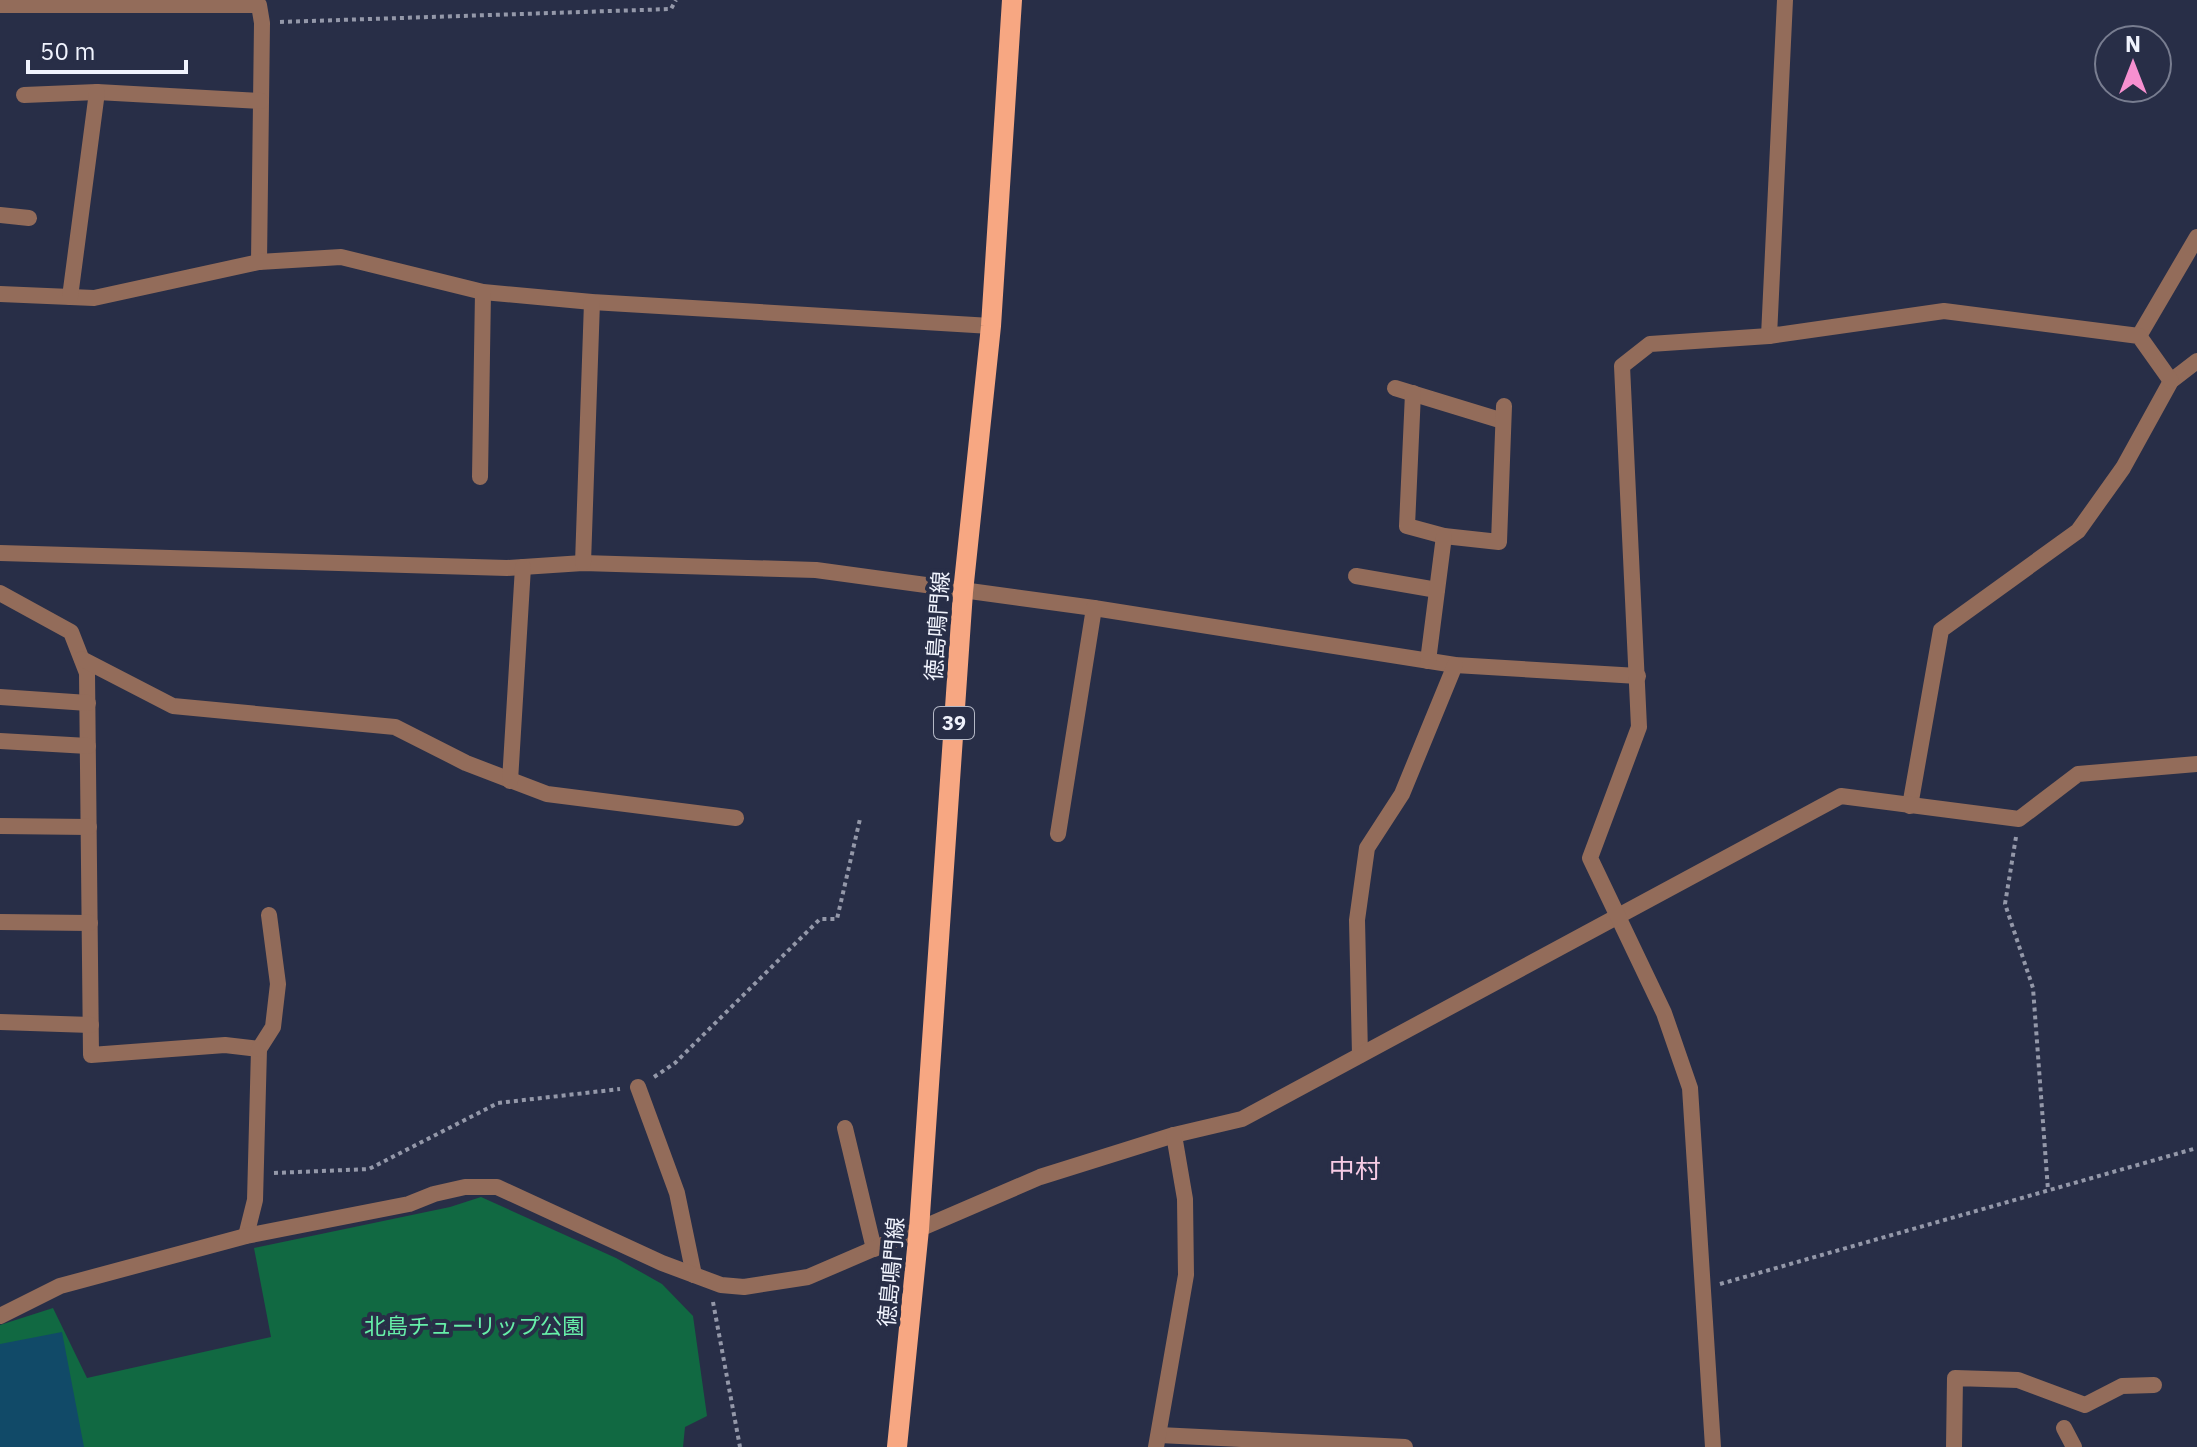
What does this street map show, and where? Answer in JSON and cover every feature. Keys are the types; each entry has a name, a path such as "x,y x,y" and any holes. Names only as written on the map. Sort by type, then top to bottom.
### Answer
{"main road":[{"name":"徳島鳴門線","path":"897,1447 919,1229 963,592 991,326 1012,0"}],"street":[{"path":"1769,336 1785,0"},
{"path":"0,5 259,5 262,23 259,262"},
{"path":"24,95 97,92 261,101"},
{"path":"70,297 97,92"},
{"path":"0,215 29,218"},
{"path":"2139,336 2197,237"},
{"path":"0,294 94,298 259,262 341,257 483,292 592,302 991,326"},
{"path":"480,477 483,292"},
{"path":"583,563 592,302"},
{"path":"1713,1447 1690,1088 1664,1013 1590,858 1639,727 1622,366 1650,344 1769,336 1944,311 2139,336 2171,381"},
{"path":"1910,806 1941,630 2078,531 2123,468 2171,381 2197,361"},
{"path":"1395,388 1504,413 1499,542 1444,536 1407,526 1413,393"},
{"path":"1428,661 1444,536"},
{"path":"0,553 523,567 583,563 816,570 1094,608 1455,665 1638,676"},
{"path":"510,781 523,567"},
{"path":"1356,576 1437,590"},
{"path":"0,593 71,632 87,673 91,1055 225,1045 259,1049"},
{"path":"1058,834 1094,608"},
{"path":"82,659 173,706 395,727 466,763 547,794 736,818"},
{"path":"1360,1055 1357,920 1367,848 1402,794 1455,665"},
{"path":"0,697 88,703"},
{"path":"0,741 88,746"},
{"path":"0,1316 60,1286 246,1236 409,1204 465,1187 497,1187 662,1263 721,1285 744,1287 808,1277 1040,1177 1174,1135 1242,1119 1841,796 2019,819 2078,774 2197,764"},
{"path":"0,826 89,827"},
{"path":"246,1236 255,1200 259,1049 273,1027 278,984 269,915"},
{"path":"0,922 90,923"},
{"path":"0,1022 91,1025"},
{"path":"638,1087 677,1193 701,1278"},
{"path":"845,1128 874,1249"},
{"path":"1174,1135 1185,1199 1186,1275 1158,1441 1405,1447"},
{"path":"1954,1447 1955,1378 2018,1380 2085,1405 2122,1386 2154,1385"},
{"path":"2064,1428 2074,1447"}],"path":[{"path":"262,23 671,9 676,0"},
{"path":"255,1173 369,1169 498,1103 638,1087 675,1063 820,919 837,919 860,819"},
{"path":"2019,819 2005,904 2033,988 2048,1190"},
{"path":"1702,1289 2197,1148"},
{"path":"701,1278 740,1447"}],"green space":[{"name":"北島チューリップ公園","path":"481,1197 616,1258 662,1284 693,1316 707,1416 685,1427 683,1447 0,1447 0,1325 53,1308 87,1378 271,1337 254,1248 450,1207"}],"water":[{"path":"62,1332 84,1447 0,1447 0,1344"}],"district":[{"name":"中村","path":"1355,1169"}]}
